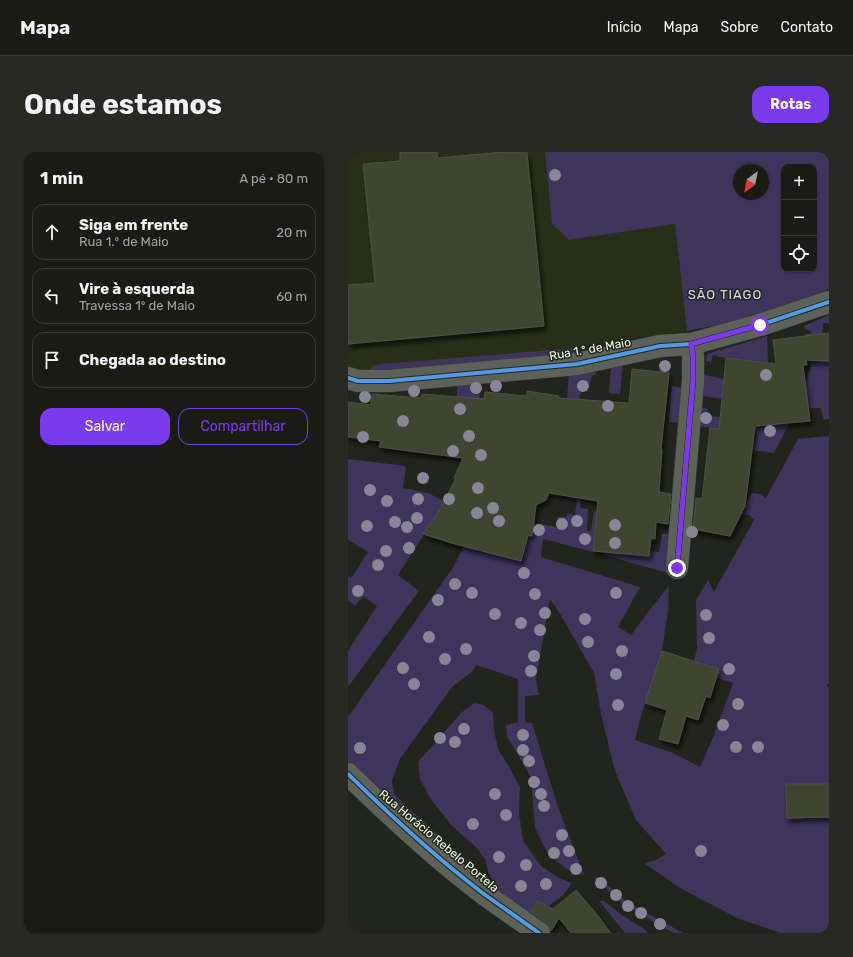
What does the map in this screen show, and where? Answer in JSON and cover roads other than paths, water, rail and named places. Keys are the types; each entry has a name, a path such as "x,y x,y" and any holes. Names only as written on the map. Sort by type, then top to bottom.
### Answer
{"street":[{"name":"Rua 1.º de Maio","path":"348,378 358,381 389,381 577,364 660,346 691,344 760,325 829,302"},
{"path":"677,568 693,381 693,356 691,344"},
{"name":"Rua Horácio Rebelo Portela","path":"348,774 382,807 451,868 484,894 539,933"}],"district":[{"name":"SÃO TIAGO","path":"725,294"}]}
